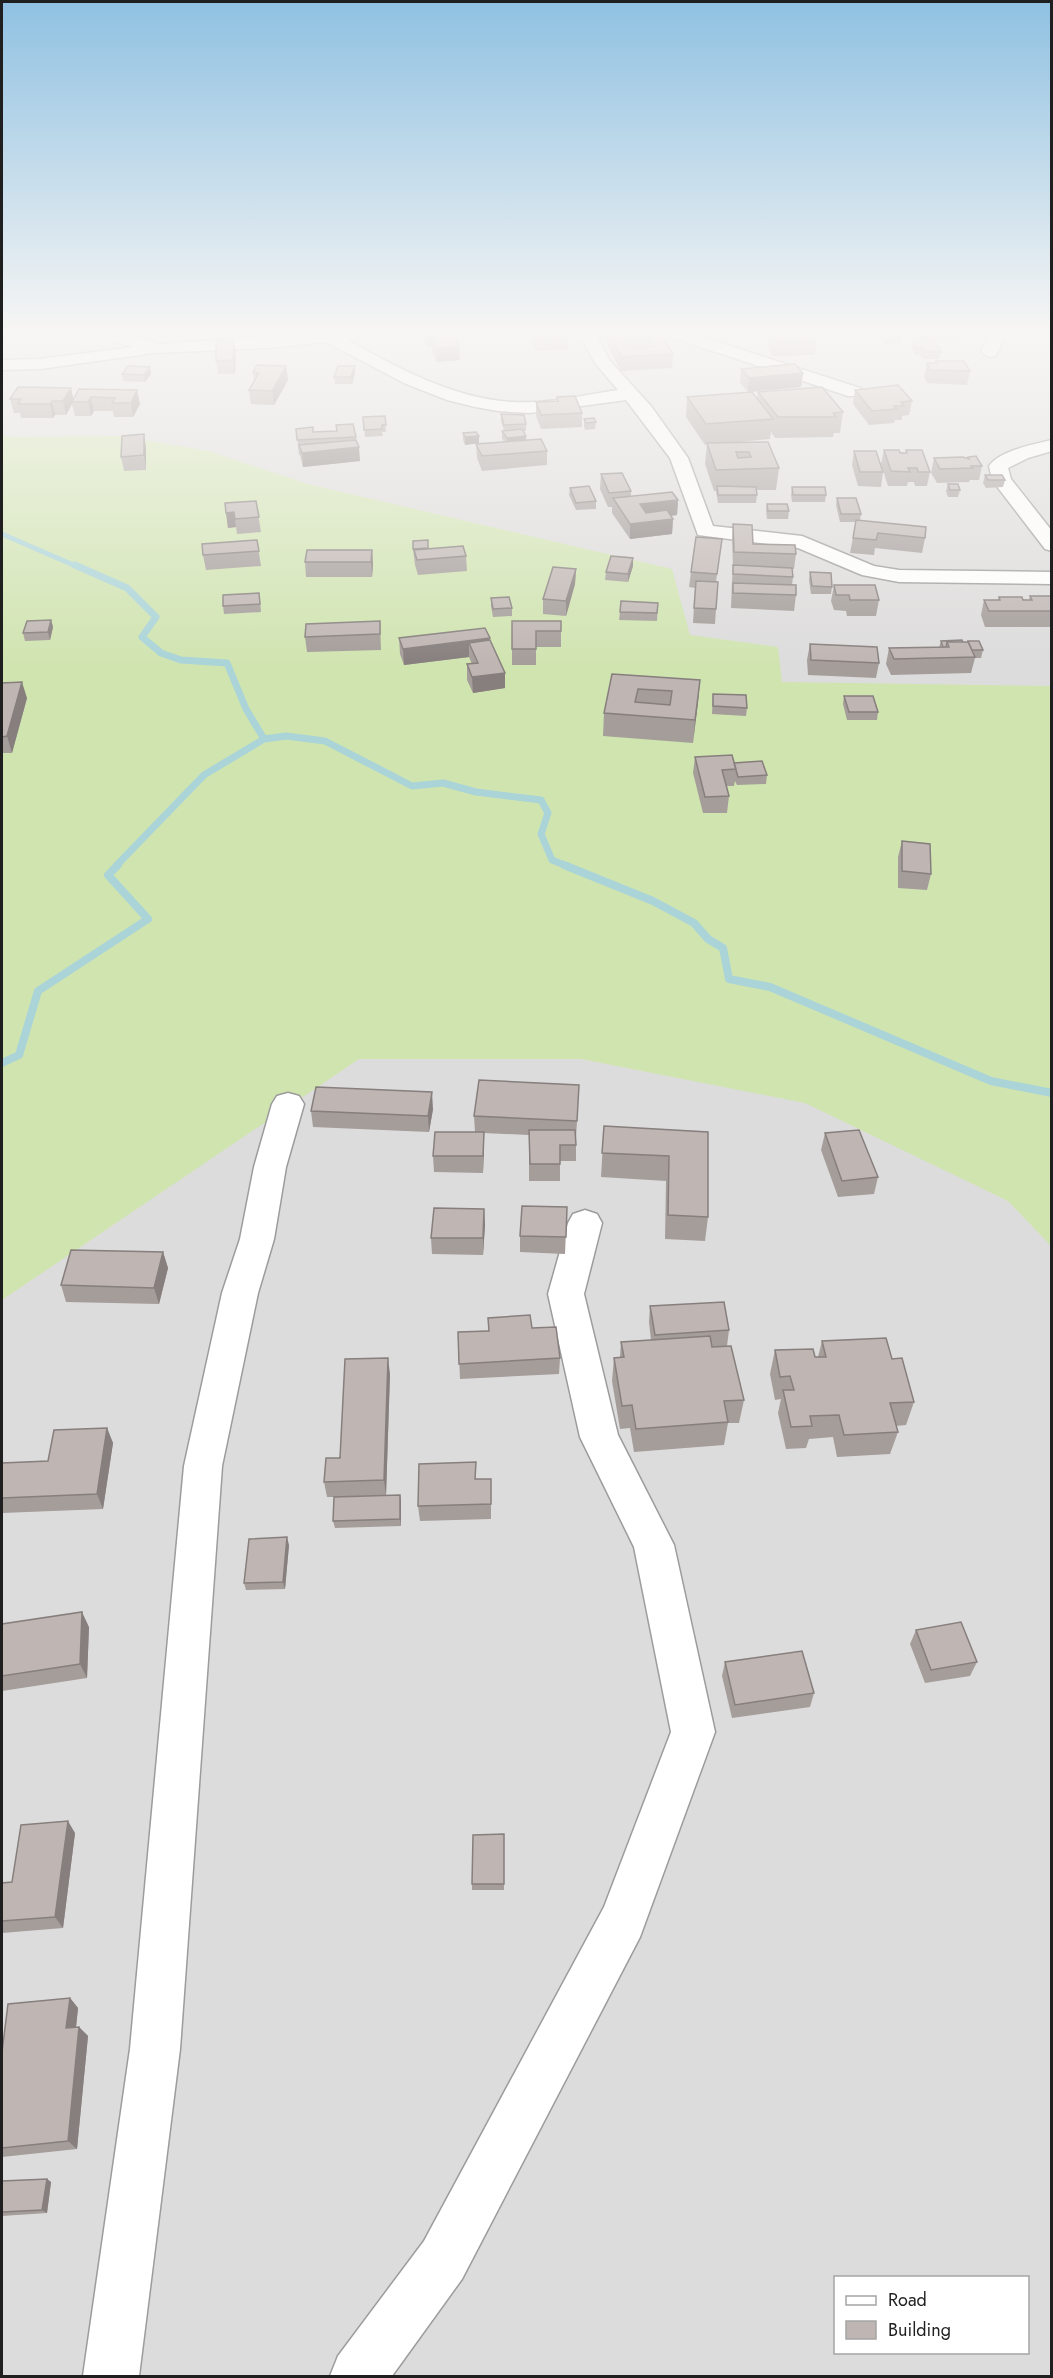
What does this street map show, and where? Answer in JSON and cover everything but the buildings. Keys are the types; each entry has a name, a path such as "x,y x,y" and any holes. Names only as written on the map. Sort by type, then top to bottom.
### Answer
{"street":[{"path":"668,444 679,458 705,531 802,542 851,565 869,571 899,576 1052,578"},
{"path":"1052,445 1021,454 999,466 1002,480 1052,545"},
{"path":"111,2376 155,2049 202,1466 240,1293 257,1239 270,1167 288,1104"},
{"path":"358,2376 443,2260 623,1920 693,1732 654,1545 599,1437 566,1294 585,1222"}],"shaded area":[{"path":"2,444 1051,444 1051,2376 2,2376"}],"green space":[{"path":"2,444 167,444 209,451 308,484 672,569 690,635 778,647 782,682 1051,686 1051,1246 1008,1201 805,1103 581,1059 359,1059 2,1300"}],"waterway":[{"path":"2,534 78,567"},
{"path":"75,565 127,588 156,617 142,637 161,653 181,660 227,663 246,709 264,739"},
{"path":"264,739 286,736 325,741 412,786 443,783 476,792 541,800 548,813 541,834 552,860 567,866"},
{"path":"116,866 204,775 264,739"},
{"path":"2,1063 19,1055 38,991 148,919 108,875 118,865"},
{"path":"564,865 653,901 694,923 708,939 723,948 729,979 770,987 991,1081 1052,1093"}]}
